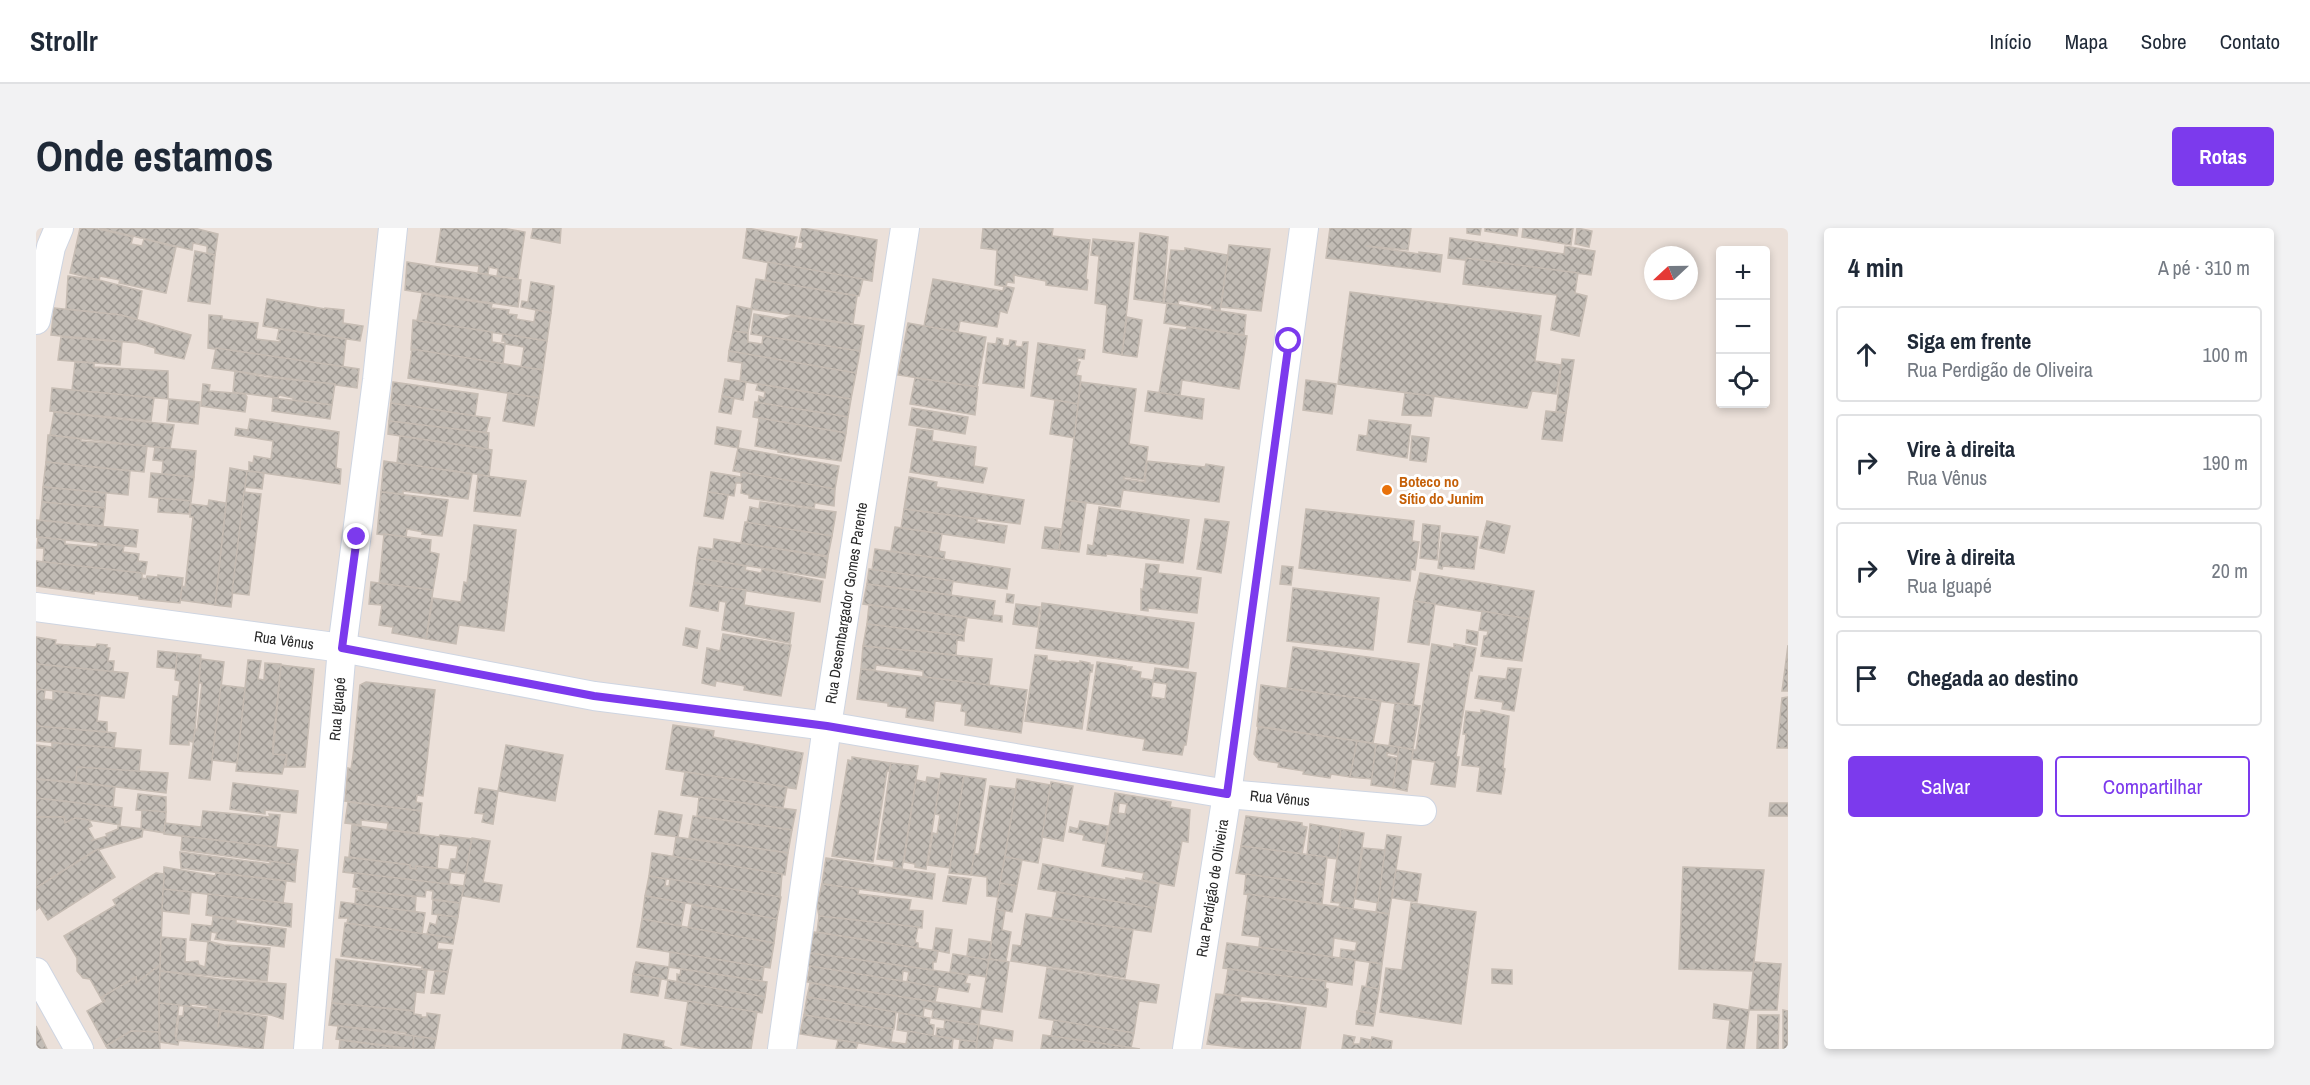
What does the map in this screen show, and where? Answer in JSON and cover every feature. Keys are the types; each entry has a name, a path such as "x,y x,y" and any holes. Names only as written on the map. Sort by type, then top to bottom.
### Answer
{"street":[{"path":"36,320 51,247 59,228"},
{"name":"Rua Iguapé","path":"308,1049 342,648 377,381 393,228"},
{"name":"Rua Desembargador Gomes Parente","path":"782,1049 827,726 905,228"},
{"name":"Rua Perdigão de Oliveira","path":"1187,1049 1227,794 1301,228"},
{"name":"Rua Vênus","path":"36,607 342,648 594,696 827,726 1227,794 1422,811"},
{"path":"36,972 79,1049"}],"building":[{"path":"80,228 94,228 133,237 131,244 142,246 144,239 176,247 166,293 119,283 120,280 100,276 99,280 70,273"},
{"path":"99,228 194,228 218,234 215,255 207,253 207,246 193,243 192,250"},
{"path":"441,228 502,228 525,232 518,279 497,276 498,269 489,267 488,274 478,273 479,266 436,262"},
{"path":"533,228 561,228 560,243 531,238"},
{"path":"747,228 797,237 794,248 802,249 803,243 799,242 802,228 877,240 872,281 743,258"},
{"path":"983,228 1053,228 1052,236 1090,240 1087,290 1046,285 1046,281 1014,275 1014,283 1007,282 1006,287 995,285 997,250 981,248"},
{"path":"1330,228 1411,228 1408,250 1366,246 1442,255 1440,272 1326,258"},
{"path":"1467,228 1481,228 1480,235 1467,233"},
{"path":"1485,228 1518,228 1517,236 1485,231"},
{"path":"1523,228 1573,228 1571,245 1522,237"},
{"path":"1577,228 1592,231 1589,247 1575,244"},
{"path":"1140,233 1168,237 1163,303 1134,299"},
{"path":"1450,238 1564,254 1565,246 1595,251 1591,275 1448,258"},
{"path":"1093,239 1134,243 1122,355 1103,352 1107,305 1095,303 1099,256 1091,255"},
{"path":"1229,245 1270,249 1261,311 1221,307"},
{"path":"1185,248 1228,255 1220,311 1212,310 1212,306 1179,300 1178,305 1164,303 1171,250 1185,251"},
{"path":"195,251 215,255 210,304 188,301"},
{"path":"1466,258 1578,273 1575,293 1587,296 1579,336 1551,330 1557,295 1463,284"},
{"path":"407,262 521,280 518,307 405,290"},
{"path":"768,262 863,279 859,296 765,281"},
{"path":"68,276 99,280 142,291 137,320 121,315 66,309"},
{"path":"756,279 857,296 853,324 751,309"},
{"path":"933,279 1003,291 1004,286 1014,288 1007,313 1000,311 997,327 960,321 958,332 924,326"},
{"path":"531,282 554,286 551,313 521,307 522,301 528,302"},
{"path":"1350,292 1541,316 1535,361 1561,365 1556,394 1532,391 1527,408 1338,384"},
{"path":"422,294 492,304 491,308 509,310 508,314 517,315 516,319 534,322 536,310 551,313 547,341 417,321"},
{"path":"267,299 344,310 343,323 363,326 360,341 263,326"},
{"path":"1167,303 1246,315 1244,335 1164,323"},
{"path":"737,306 752,309 748,333 733,331"},
{"path":"54,308 121,315 191,335 184,359 155,353 155,348 137,343 51,335"},
{"path":"754,314 783,319 791,316 864,326 860,351 751,334"},
{"path":"209,315 222,316 222,319 258,323 256,339 280,342 277,339 279,329 346,339 343,367 208,348"},
{"path":"1127,317 1142,320 1137,357 1122,355"},
{"path":"413,320 492,332 492,342 505,344 503,364 411,350"},
{"path":"908,323 986,337 977,387 898,375"},
{"path":"1187,327 1247,336 1239,389 1182,380 1180,396 1159,393 1170,328 1186,330"},
{"path":"733,331 748,333 748,342 762,344 763,336 860,351 856,373 729,351"},
{"path":"503,334 547,341 543,370 521,367 524,347 505,344 505,341 502,341"},
{"path":"61,337 122,342 120,365 58,360"},
{"path":"997,338 1003,339 1002,345 1009,346 1010,340 1016,341 1015,346 1022,347 1023,342 1028,342 1024,388 983,383 988,343 996,344"},
{"path":"1038,343 1085,350 1084,359 1078,358 1077,361 1080,362 1076,375 1081,376 1078,404 1031,396"},
{"path":"216,348 359,369 357,388 212,368"},
{"path":"412,349 543,370 539,398 408,378"},
{"path":"729,351 856,373 851,399 740,381 742,363 728,361"},
{"path":"1562,359 1574,360 1566,413 1556,412"},
{"path":"75,362 94,363 94,367 168,371 168,399 72,390"},
{"path":"235,371 264,377 335,384 332,405 293,400 293,398 279,395 278,398 233,392"},
{"path":"915,378 978,387 975,415 910,404"},
{"path":"725,379 746,382 743,400 722,396"},
{"path":"1306,380 1336,384 1332,414 1303,410"},
{"path":"393,382 478,394 475,416 391,403"},
{"path":"1081,382 1136,389 1129,444 1148,447 1144,480 1124,477 1124,479 1145,482 1147,461 1224,467 1219,502 1123,490 1120,507 1066,500"},
{"path":"203,384 210,385 209,391 245,394 247,397 245,412 201,406"},
{"path":"758,384 851,399 848,417 758,403 759,396 764,398 765,392 756,390"},
{"path":"52,388 154,398 151,421 50,411"},
{"path":"1148,391 1204,399 1202,419 1145,411"},
{"path":"508,393 539,398 534,426 503,421"},
{"path":"1405,393 1434,396 1431,416 1402,415"},
{"path":"722,396 734,398 731,414 719,412"},
{"path":"273,398 332,405 330,419 272,411"},
{"path":"169,399 200,402 198,424 167,421"},
{"path":"1055,400 1078,404 1074,438 1050,434"},
{"path":"755,402 848,417 846,433 753,417"},
{"path":"391,403 490,418 486,433 389,421"},
{"path":"912,408 968,417 965,434 909,425"},
{"path":"1546,411 1566,413 1562,441 1542,439"},
{"path":"54,412 174,425 170,449 50,435"},
{"path":"759,418 846,433 841,461 778,452 778,450 755,446"},
{"path":"250,419 339,432 336,468 341,469 340,484 249,471 249,462 253,463 254,456 271,459 273,441 235,435 236,428 248,430"},
{"path":"1369,420 1411,425 1407,458 1357,450 1359,435 1367,436"},
{"path":"389,421 489,433 488,449 388,434"},
{"path":"717,427 741,431 738,448 715,444"},
{"path":"917,429 933,431 932,441 976,447 974,466 987,468 983,483 910,472"},
{"path":"48,435 81,439 81,441 147,446 144,472 46,462"},
{"path":"400,436 492,450 489,476 397,463"},
{"path":"1412,436 1429,438 1426,462 1410,460"},
{"path":"155,447 196,451 194,477 162,474 163,461 153,460"},
{"path":"738,448 839,466 835,489 733,471"},
{"path":"384,461 472,474 468,499 403,491 403,494 381,492"},
{"path":"46,462 130,471 128,495 43,487"},
{"path":"230,468 247,471 231,607 215,605"},
{"path":"247,471 264,473 262,489 245,487"},
{"path":"711,472 741,477 741,472 835,489 834,506 815,503 814,508 749,498 749,495 741,493 742,484 740,483 736,483 734,496 708,492"},
{"path":"151,473 194,477 191,501 149,497"},
{"path":"478,475 526,481 520,516 474,511"},
{"path":"909,477 937,482 936,487 1024,500 1020,524 904,509"},
{"path":"43,487 106,493 105,508 42,502"},
{"path":"244,492 261,494 249,595 232,593"},
{"path":"381,492 448,500 442,536 422,534 423,532 407,529 406,537 377,534"},
{"path":"708,492 728,495 723,519 704,516"},
{"path":"159,498 191,501 189,514 158,512"},
{"path":"209,500 226,503 215,605 180,600 182,586 185,587 193,517 190,517 191,504 208,506"},
{"path":"1066,500 1086,503 1079,552 1059,550"},
{"path":"42,502 105,508 103,526 40,520"},
{"path":"760,502 836,512 832,536 747,523 750,507 759,509"},
{"path":"1099,507 1189,520 1183,563 1107,554 1106,556 1087,554 1088,545 1093,546"},
{"path":"904,509 977,519 977,522 1007,526 1004,543 901,528"},
{"path":"1306,509 1414,521 1412,541 1419,542 1415,570 1411,569 1410,581 1299,568"},
{"path":"1205,519 1229,522 1221,573 1197,569"},
{"path":"36,520 138,530 136,547 36,537"},
{"path":"1487,521 1510,526 1504,553 1480,548"},
{"path":"745,522 832,536 828,556 741,543"},
{"path":"1423,524 1440,526 1437,560 1420,558"},
{"path":"474,525 516,530 504,631 459,625 456,644 426,639 433,598 461,602 464,582 467,583"},
{"path":"895,527 942,534 939,551 945,552 944,559 891,551"},
{"path":"1045,527 1061,529 1059,550 1042,548"},
{"path":"1442,533 1478,537 1474,569 1443,566 1442,569 1438,568"},
{"path":"384,534 431,540 430,552 439,554 433,590 379,584"},
{"path":"38,537 65,540 65,544 97,547 98,544 124,546 123,552 139,554 138,561 147,562 145,574 43,562 44,548 37,548"},
{"path":"714,539 828,557 825,578 697,558 699,547 713,549"},
{"path":"875,549 1010,569 1007,589 872,570"},
{"path":"697,558 746,566 745,570 761,573 762,569 823,581 820,602 694,583"},
{"path":"36,561 142,573 142,578 146,579 147,576 158,577 158,575 183,578 180,603 139,599 139,596 94,591 94,594 36,586"},
{"path":"1146,564 1159,565 1158,573 1201,578 1197,613 1148,608 1148,611 1141,610 1141,589 1143,590"},
{"path":"1282,566 1293,567 1291,585 1280,584"},
{"path":"869,569 953,581 951,595 867,584"},
{"path":"1420,573 1534,591 1529,619 1414,601"},
{"path":"371,582 433,590 426,639 392,633 393,627 379,625 382,605 369,604"},
{"path":"694,583 746,590 744,605 794,613 790,643 722,630 726,602 719,601 718,611 690,606"},
{"path":"867,584 995,601 993,615 1002,616 1002,622 863,604"},
{"path":"1293,588 1379,598 1373,650 1287,641"},
{"path":"1007,594 1014,595 1013,603 1006,602"},
{"path":"1414,601 1435,604 1429,645 1408,642"},
{"path":"1042,603 1194,623 1188,668 1036,648"},
{"path":"1016,604 1040,607 1037,627 1013,624"},
{"path":"869,605 967,618 964,636 867,624"},
{"path":"1482,611 1529,619 1522,661 1481,656 1484,636 1487,636 1488,631 1479,630"},
{"path":"867,624 964,636 964,641 957,640 956,655 863,646"},
{"path":"686,628 700,631 697,648 683,645"},
{"path":"1467,630 1478,632 1477,645 1466,643"},
{"path":"723,634 791,645 781,696 744,690 745,686 716,681 715,686 702,683 707,648 720,651"},
{"path":"36,637 56,640 55,644 96,647 97,644 107,645 106,647 110,648 108,661 114,661 113,672 36,664"},
{"path":"1432,644 1454,648 1454,644 1476,648 1472,671 1470,670 1456,757 1459,757 1455,787 1431,784 1435,762 1412,759 1413,750 1416,750"},
{"path":"1788,645 1788,691 1782,691"},
{"path":"863,646 992,659 989,685 923,677 923,671 876,665 875,670 861,669"},
{"path":"1293,647 1419,664 1413,706 1287,688"},
{"path":"158,651 177,653 176,669 157,667"},
{"path":"177,653 201,655 195,729 193,742 189,741 189,745 170,744 173,696 178,697 180,681 175,680"},
{"path":"1035,655 1047,656 1047,660 1080,663 1080,661 1093,665 1082,729 1025,721"},
{"path":"201,659 224,662 210,780 189,778 202,683 199,683"},
{"path":"248,660 261,661 258,679 264,680 265,663 281,664 273,754 287,755 282,774 236,771"},
{"path":"1097,662 1126,666 1127,670 1128,667 1132,667 1131,670 1141,672 1140,678 1153,680 1155,668 1196,673 1186,745 1184,745 1182,755 1143,750 1145,739 1087,730","holes":["1153,682 1167,684 1165,699 1151,697"]},
{"path":"36,664 128,673 124,698 36,689"},
{"path":"281,665 314,669 305,767 283,767 286,766 287,755 273,754"},
{"path":"1508,668 1521,669 1514,711 1502,709 1503,702 1475,698 1479,676 1506,679"},
{"path":"861,669 1027,690 1021,733 965,725 966,712 961,711 962,704 935,701 933,721 906,717 907,708 857,699"},
{"path":"366,682 435,690 423,796 417,795 416,802 422,803 421,811 345,801 348,768 351,769 353,756 360,685"},
{"path":"221,685 245,688 237,763 212,760"},
{"path":"1261,685 1381,701 1373,743 1257,726"},
{"path":"36,689 45,690 44,699 53,700 53,691 100,696 97,721 107,722 107,732 36,726"},
{"path":"1788,697 1788,748 1777,748 1782,698"},
{"path":"1395,703 1420,706 1413,749 1389,746"},
{"path":"1481,710 1509,716 1501,794 1477,791 1480,767 1462,765 1466,711 1481,713"},
{"path":"673,725 714,731 713,737 803,753 796,789 666,769"},
{"path":"36,726 116,733 114,748 36,741"},
{"path":"1258,727 1357,741 1350,777 1331,774 1330,778 1303,774 1304,771 1278,767 1279,763 1259,760 1254,754"},
{"path":"1357,741 1376,744 1372,779 1350,777"},
{"path":"52,743 141,750 139,772 77,767 76,782 36,779 36,745 52,747"},
{"path":"1376,744 1399,747 1398,755 1387,753 1387,756 1398,758 1393,788 1371,785"},
{"path":"506,745 563,755 555,801 498,791"},
{"path":"1399,747 1413,750 1407,791 1393,788"},
{"path":"852,757 891,763 887,771 873,862 832,856 848,760 852,761"},
{"path":"891,763 918,766 902,869 893,868 894,861 877,859"},
{"path":"77,767 168,773 166,793 76,782"},
{"path":"685,772 787,787 783,808 681,795"},
{"path":"941,773 964,776 950,868 928,865 933,833 937,834 940,815 935,814"},
{"path":"964,776 986,779 971,875 949,873"},
{"path":"927,777 940,779 926,869 904,862 916,780 926,782"},
{"path":"36,779 115,787 113,807 36,798"},
{"path":"1017,779 1051,785 1038,863 1005,857"},
{"path":"1051,782 1073,786 1063,841 1042,837"},
{"path":"233,783 298,791 296,813 265,810 265,814 230,809"},
{"path":"990,786 1016,789 998,897 987,896 987,877 971,875 974,854 979,854"},
{"path":"479,788 498,791 493,824 482,822 484,814 475,813"},
{"path":"1115,793 1171,802 1170,807 1190,810 1188,842 1182,841 1174,886 1142,880 1144,873 1102,866","holes":["1119,803 1127,804 1125,814 1118,813"]},
{"path":"138,794 166,797 166,812 136,810"},
{"path":"699,797 796,810 792,830 697,816"},
{"path":"36,798 122,808 120,825 75,818 65,823 64,817 36,817"},
{"path":"348,802 421,811 419,833 387,830 388,823 361,820 361,825 345,823"},
{"path":"1770,803 1788,803 1788,816 1769,816"},
{"path":"142,810 166,812 165,833 141,829"},
{"path":"203,811 270,817 269,814 280,815 276,847 164,834 165,823 201,827"},
{"path":"659,811 682,815 678,837 655,834"},
{"path":"693,816 792,830 788,853 689,838"},
{"path":"1246,816 1302,823 1302,826 1307,827 1302,854 1241,846"},
{"path":"36,817 64,817 65,823 75,818 89,820 92,826 88,828 94,839 91,841 107,836 106,834 118,829 118,826 143,829 142,837 94,851 36,888"},
{"path":"1080,821 1108,826 1105,844 1083,840 1084,835 1069,832 1070,827 1078,829"},
{"path":"1310,824 1341,829 1337,859 1307,855"},
{"path":"352,825 439,837 440,835 472,839 466,874 451,872 449,869 451,859 456,859 458,846 439,844 437,868 416,866 416,869 410,868 410,865 349,857"},
{"path":"1341,829 1364,833 1353,909 1339,907 1340,903 1331,902"},
{"path":"1387,835 1401,837 1389,914 1376,912"},
{"path":"182,836 298,850 296,865 181,850"},
{"path":"676,837 788,853 785,875 673,857"},
{"path":"472,838 490,841 483,882 502,885 499,902 462,896"},
{"path":"1241,846 1327,857 1324,885 1236,873"},
{"path":"1363,848 1385,850 1378,903 1355,899"},
{"path":"98,849 115,877 48,920 40,907 36,910 36,888"},
{"path":"180,852 270,864 270,861 296,865 295,882 181,868"},
{"path":"652,853 782,874 780,898 649,876"},
{"path":"345,857 410,865 410,868 416,869 416,866 451,870 449,885 343,872"},
{"path":"1005,857 1022,860 1017,886 1000,883"},
{"path":"826,858 935,874 932,899 822,884"},
{"path":"1043,864 1159,884 1155,908 1038,889"},
{"path":"164,867 215,876 216,873 286,881 283,903 163,889"},
{"path":"1683,867 1764,870 1753,971 1679,969"},
{"path":"1396,870 1421,874 1417,902 1392,898"},
{"path":"156,873 164,874 160,965 136,983 136,977 102,997 105,1001 103,1002 90,979 83,978 77,971 77,958 64,936 116,905 113,900"},
{"path":"355,873 464,886 460,903 432,899 433,891 426,890 425,897 359,891 359,888 353,887"},
{"path":"1246,874 1324,885 1322,904 1244,894"},
{"path":"649,876 666,879 665,886 669,886 670,879 781,897 777,919 645,896"},
{"path":"948,876 971,879 966,904 943,901"},
{"path":"1000,883 1017,886 1012,912 996,909"},
{"path":"822,884 859,889 858,894 911,900 909,910 923,911 922,928 819,916 817,905"},
{"path":"163,889 191,892 189,914 162,911"},
{"path":"356,890 416,897 415,912 355,904"},
{"path":"1057,892 1155,908 1151,932 1052,918"},
{"path":"208,894 292,904 291,927 206,915"},
{"path":"1248,894 1389,914 1382,964 1340,958 1341,949 1355,951 1357,942 1334,938 1332,957 1259,947 1260,937 1242,935"},
{"path":"645,896 685,903 681,926 642,919"},
{"path":"433,900 460,903 458,917 432,914"},
{"path":"341,902 425,913 422,934 347,923 348,918 339,918"},
{"path":"1411,903 1476,912 1461,1024 1380,1012 1386,968 1402,970"},
{"path":"692,905 777,919 774,943 688,928"},
{"path":"996,909 1005,911 1002,930 1011,932 1006,961 989,959"},
{"path":"1026,914 1133,930 1125,978 1011,961 1013,945 1021,946"},
{"path":"438,915 458,917 454,938 427,934 430,923 436,925"},
{"path":"819,916 918,927 915,942 918,943 918,948 817,932"},
{"path":"213,917 236,920 236,923 286,929 284,947 215,939 217,933 211,932 210,942 190,940 192,924 212,926"},
{"path":"642,919 774,943 770,968 637,947"},
{"path":"345,923 454,938 453,944 438,942 437,949 452,950 448,972 422,969 422,966 341,956"},
{"path":"936,928 952,930 949,953 933,950"},
{"path":"814,932 938,951 936,962 933,962 933,970 810,953"},
{"path":"161,937 186,939 185,962 198,961 199,965 205,967 208,941 224,945 270,948 267,981 160,971"},
{"path":"969,939 991,942 989,960 967,956"},
{"path":"1227,943 1355,960 1352,985 1223,968"},
{"path":"670,952 764,967 762,981 669,967"},
{"path":"810,953 968,975 965,983 970,984 968,992 907,982 909,972 903,971 902,981 808,966"},
{"path":"953,954 989,960 986,977 950,972"},
{"path":"336,959 427,970 424,993 416,992 414,1011 332,1003"},
{"path":"989,959 1009,962 1002,1012 981,1009"},
{"path":"636,962 669,967 667,980 633,974"},
{"path":"1370,962 1382,964 1379,989 1366,987"},
{"path":"1754,962 1781,964 1777,1010 1749,1010"},
{"path":"160,965 159,1032 131,1031 106,1046 87,1011 105,1001 102,997 136,977 136,983"},
{"path":"810,966 938,987 935,1002 807,982"},
{"path":"1047,968 1159,985 1156,1003 1139,1001 1134,1033 1039,1018"},
{"path":"681,969 767,982 765,997 677,982 677,974 680,975"},
{"path":"1228,969 1326,981 1325,988 1328,989 1326,1007 1224,994"},
{"path":"1492,969 1512,970 1512,984 1492,983"},
{"path":"160,971 219,979 286,984 283,1019 271,1015 207,1009 208,1006 191,1004 191,1007 159,1003"},
{"path":"435,971 448,972 444,994 431,993"},
{"path":"633,974 661,979 658,996 631,992"},
{"path":"668,980 765,997 762,1013 665,998"},
{"path":"810,983 981,1009 979,1025 932,1018 933,1010 924,1008 923,1017 807,997"},
{"path":"1362,986 1379,989 1375,1014 1358,1011"},
{"path":"1216,994 1241,996 1240,1002 1306,1008 1300,1049 1251,1049 1207,1044"},
{"path":"807,997 896,1012 894,1029 804,1015"},
{"path":"688,1001 757,1012 751,1049 705,1049 681,1045"},
{"path":"159,1003 179,1005 175,1036 179,1040 178,1045 160,1042"},
{"path":"332,1003 414,1011 414,1014 421,1015 421,1017 427,1017 427,1013 440,1015 436,1039 405,1035 406,1033 329,1025"},
{"path":"1714,1004 1749,1010 1744,1049 1727,1048 1730,1020 1713,1018"},
{"path":"184,1006 220,1010 218,1027 221,1011 267,1017 263,1049 176,1040 179,1016 183,1016"},
{"path":"1783,1010 1788,1011 1788,1049 1783,1049"},
{"path":"1357,1011 1375,1014 1373,1026 1356,1024"},
{"path":"899,1013 930,1018 929,1024 934,1025 933,1036 897,1030"},
{"path":"804,1015 893,1029 891,1042 906,1044 908,1031 953,1039 952,1049 915,1049 913,1047 913,1049 897,1049 800,1034"},
{"path":"1758,1015 1779,1015 1778,1049 1757,1049"},
{"path":"945,1020 979,1025 977,1042 936,1036 937,1028 944,1029"},
{"path":"1054,1020 1134,1033 1131,1048 1051,1036"},
{"path":"979,1025 1013,1031 1012,1041 994,1038 992,1049 976,1049"},
{"path":"36,1026 47,1049 36,1049"},
{"path":"338,1026 414,1036 413,1049 336,1039"},
{"path":"131,1031 159,1032 160,1049 108,1049 106,1046"},
{"path":"624,1034 664,1041 663,1046 672,1049 622,1049"},
{"path":"1043,1035 1051,1036 1140,1049 1041,1049"},
{"path":"1344,1035 1355,1037 1353,1044 1360,1044 1361,1038 1371,1040 1369,1049 1342,1049"},
{"path":"414,1036 436,1039 434,1049 413,1049"},
{"path":"1372,1037 1392,1041 1391,1049 1369,1049"},
{"path":"340,1040 407,1049 339,1049"},
{"path":"838,1040 858,1043 856,1049 836,1049"},
{"path":"960,1040 977,1042 976,1049 959,1049"}],"place":[{"name":"Boteco no Sítio do Junim","path":"1387,490"}],"route":[{"path":"357,537 342,648 594,696 827,726 1227,794 1289,341"}]}
